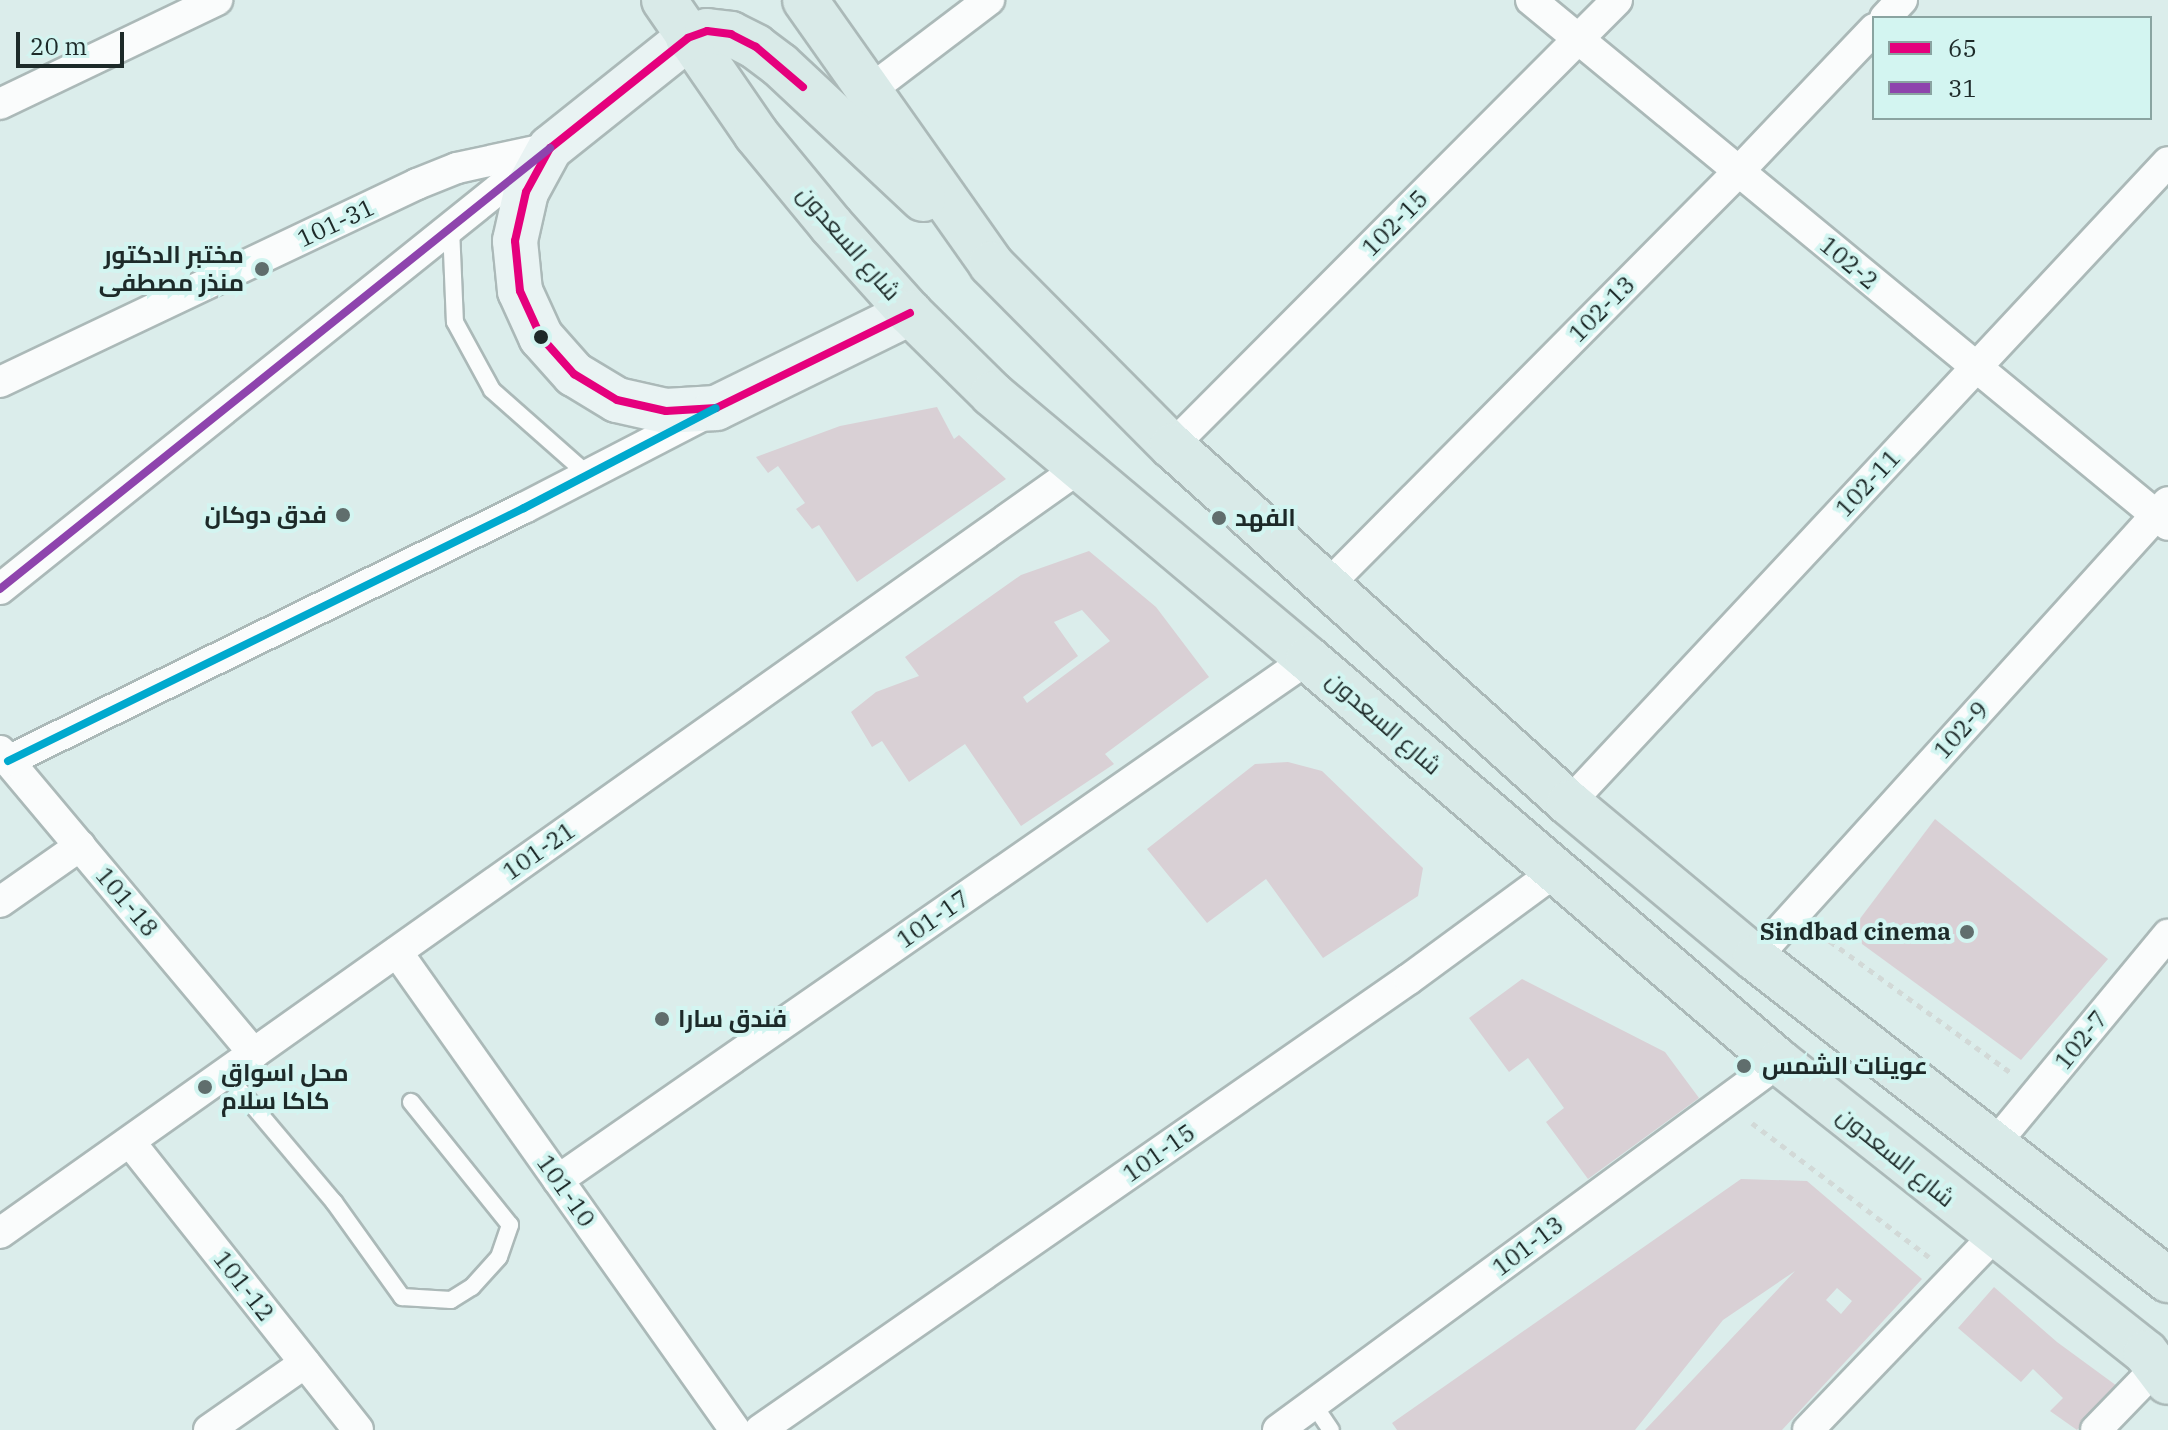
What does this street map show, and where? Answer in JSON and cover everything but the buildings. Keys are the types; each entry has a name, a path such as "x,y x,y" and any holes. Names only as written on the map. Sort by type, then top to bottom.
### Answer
{"main road":[{"name":"شارع السعدون","path":"664,0 765,145 831,225 910,313 992,394 1308,659 1779,1062 1994,1236 2133,1342 2165,1372"},
{"path":"805,0 991,264"},
{"path":"688,38 707,31 731,34 780,65 991,264 1172,446 1569,803 1755,958 2168,1280"}],"street":[{"path":"0,104 217,0"},
{"path":"869,91 989,0"},
{"name":"102-2","path":"1531,0 1576,41 1739,171 1976,368 2164,514"},
{"name":"102-15","path":"1172,446 1617,0"},
{"path":"1887,16 1902,0"},
{"name":"102-13","path":"1327,586 1739,171 1872,31"},
{"path":"0,589 688,38"},
{"path":"550,148 526,192 515,241 520,291 541,337 574,374 617,400 666,411 716,408"},
{"name":"101-31","path":"0,382 417,184 457,168 550,148"},
{"name":"102-11","path":"1569,803 2168,162"},
{"path":"4,756 588,475 910,313"},
{"name":"101-21","path":"0,1233 1078,469"},
{"name":"102-9","path":"1755,958 2164,514"},
{"name":"101-17","path":"558,1180 1308,659"},
{"name":"101-18","path":"4,756 254,1054"},
{"path":"0,902 80,846"},
{"name":"101-15","path":"760,1430 1409,979 1556,871"},
{"name":"102-7","path":"1994,1145 2168,935"},
{"name":"101-10","path":"397,952 735,1430"},
{"name":"101-13","path":"1278,1430 1779,1062"},
{"name":"101-12","path":"130,1142 358,1430"},
{"path":"1808,1430 1994,1236"},
{"path":"209,1430 305,1363"},
{"path":"2096,1430 2165,1372"}],"lane":[{"path":"451,228 455,322 492,390 588,475"},
{"path":"227,1075 334,1202 402,1297 451,1300 472,1287 499,1257 510,1225 411,1102"},
{"path":"1314,1405 1331,1430"}],"path":[{"path":"1793,915 1990,1060"},
{"path":"1756,1128 1955,1277"}],"transit line":[{"name":"65","path":"803,87 756,47 731,34 707,31 688,38 550,148 526,192 515,241 520,291 541,337 574,374 617,400 666,411 716,408 910,313"},
{"name":"31","path":"0,589 550,148"},
{"path":"8,761 524,508 716,408"}],"place":[{"name":"مختبر الدكتور منذر مصطفى","path":"262,269"},
{"name":"فدق دوكان","path":"343,515"},
{"name":"الفهد","path":"1219,518"},
{"name":"Sindbad cinema","path":"1967,932"},
{"name":"فندق سارا","path":"662,1019"},
{"name":"عوينات الشمس","path":"1744,1066"},
{"name":"محل اسواق كاكا سلام","path":"205,1087"}]}
